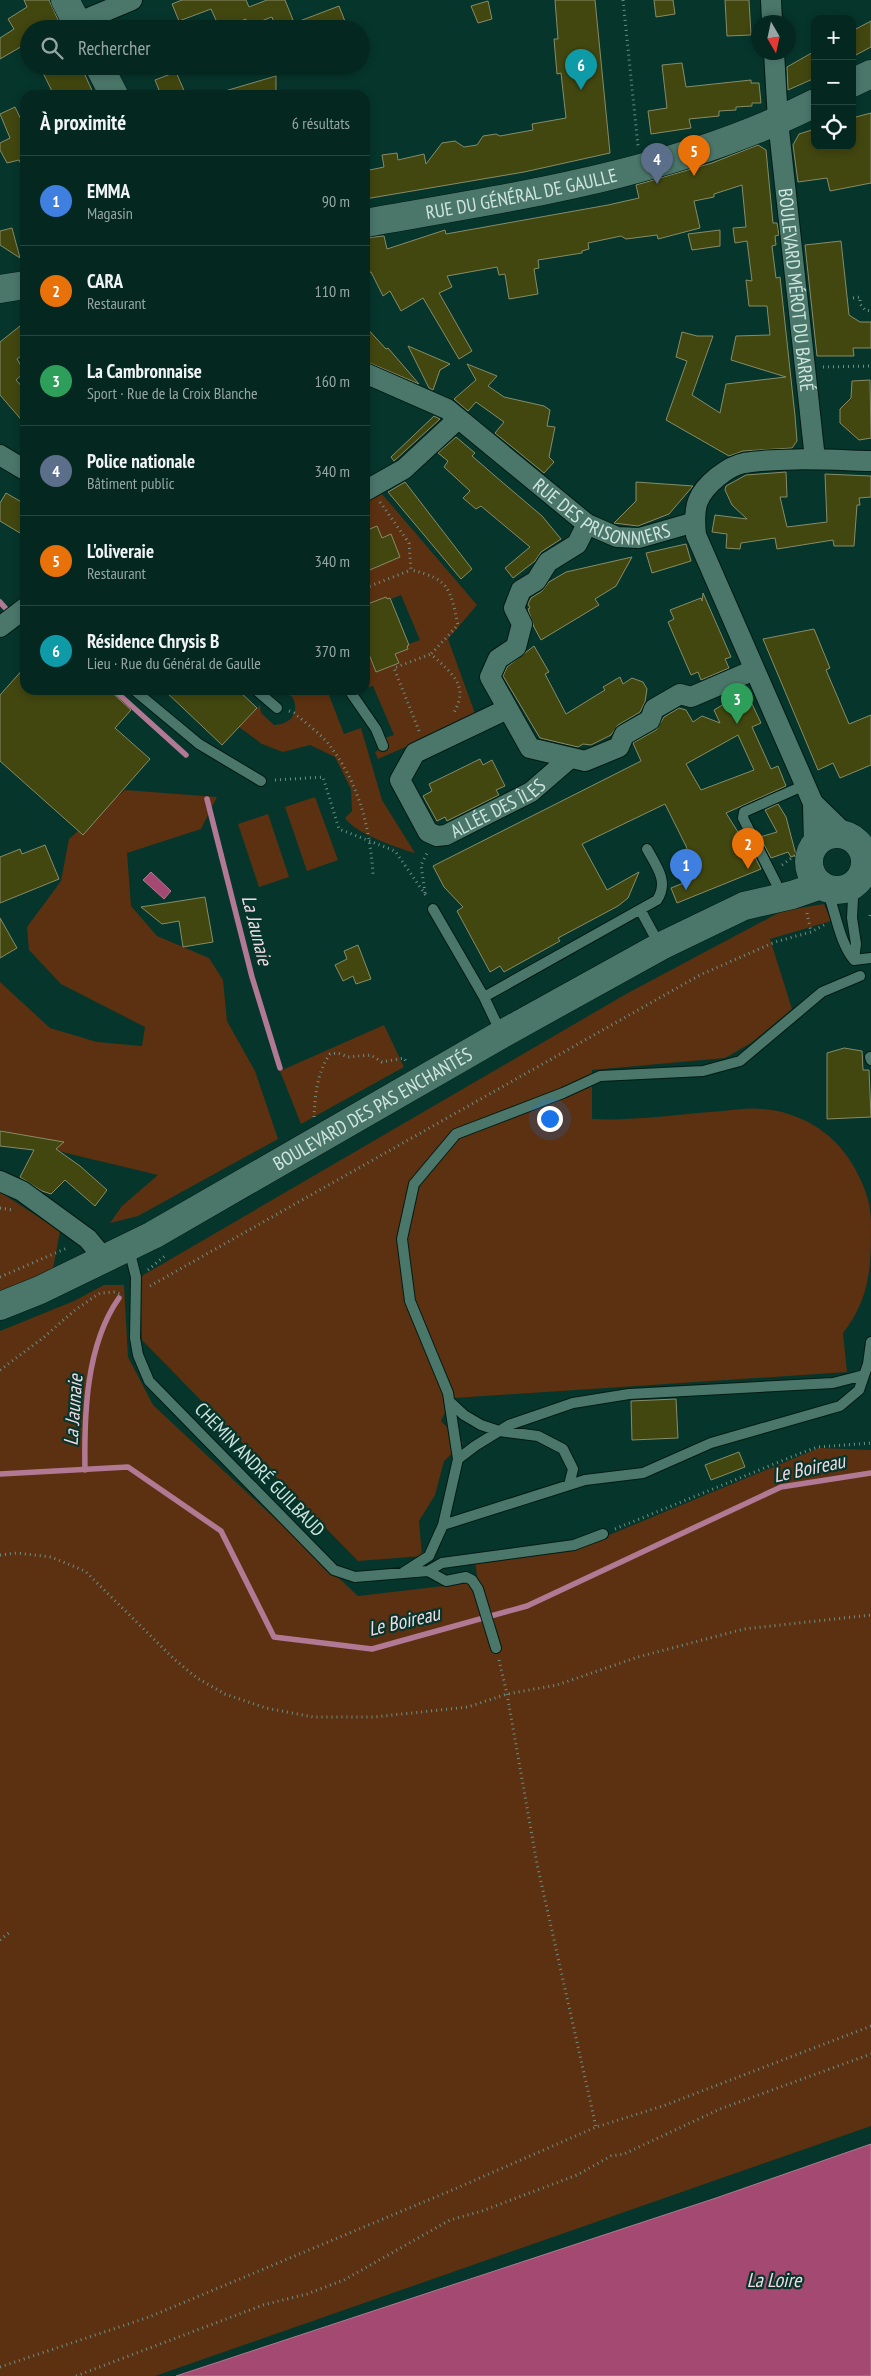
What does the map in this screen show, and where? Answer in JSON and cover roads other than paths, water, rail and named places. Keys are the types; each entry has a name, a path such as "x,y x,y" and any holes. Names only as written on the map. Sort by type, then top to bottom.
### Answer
{"main road":[{"path":"856,82 871,74"},
{"path":"104,75 111,90"},
{"name":"RUE DU GÉNÉRAL DE GAULLE","path":"370,222 579,183 640,169 736,138 811,105"},
{"path":"0,290 20,286"},
{"name":"BOULEVARD DES PAS ENCHANTÉS","path":"744,906 792,895 817,870 827,836 838,834 857,839"},
{"path":"857,839 865,857 865,873"},
{"name":"BOULEVARD DES PAS ENCHANTÉS","path":"817,870 842,890 852,886 865,873"},
{"name":"BOULEVARD DES PAS ENCHANTÉS","path":"0,1306 128,1248 502,1034 661,946 744,906 776,883 817,870"}],"street":[{"path":"74,17 132,0"},
{"path":"771,0 772,15"},
{"name":"BOULEVARD MÉROT DU BARRÉ","path":"774,60 778,121 815,459"},
{"name":"RUE DES PRISONNIERS","path":"370,375 447,409 587,524 617,537 639,538 695,522 698,500 708,487 725,471 743,463 815,459 871,461"},
{"path":"370,489 404,469 458,419"},
{"path":"0,455 20,467"},
{"path":"695,522 696,535 809,794 817,870"},
{"name":"ALLÉE DES ÎLES","path":"587,524 577,544 548,562 536,581 521,590 514,608 522,624 516,647 498,659 490,677 530,748 570,759 585,761 619,747 624,735 650,720 654,709 680,694 691,697 754,670"},
{"path":"0,627 20,612"},
{"name":"ALLÉE DES ÎLES","path":"507,709 415,753 400,780 428,832 437,836 446,835 530,792 570,759"},
{"path":"809,794 857,839"},
{"path":"0,1181 22,1191 88,1239 97,1250 101,1261"}],"lane":[{"path":"140,695 199,744 261,781"},
{"path":"262,695 277,708"},
{"path":"352,695 376,729 383,746"},
{"path":"776,883 743,818 744,812 809,794"},
{"path":"484,997 641,911 657,900 664,886 662,876 647,850"},
{"path":"817,870 835,911 844,946 854,960"},
{"path":"854,960 856,944 852,918 852,898 865,873"},
{"path":"433,909 484,997 502,1034"},
{"path":"641,911 661,946"},
{"path":"854,960 871,958"},
{"path":"403,1573 429,1556 443,1525 458,1459 448,1392 410,1301 402,1239 414,1184 456,1134 562,1093 600,1076 703,1071 740,1061 822,992 860,976"},
{"name":"CHEMIN ANDRÉ GUILBAUD","path":"128,1248 136,1277 135,1338 138,1356 150,1381 334,1570 355,1577 428,1571 446,1581 466,1577 472,1580 478,1589 496,1648"},
{"path":"443,1525 585,1480 643,1472 712,1443 840,1406 859,1390 871,1342"},
{"path":"458,1459 509,1425 574,1403 629,1394 833,1383 864,1375"},
{"path":"450,1402 472,1420 499,1431 538,1436 563,1449 573,1468 569,1485"},
{"path":"428,1571 442,1563 574,1545 603,1534"}],"water":[{"path":"151,872 171,891 164,899 143,880"},
{"name":"La Loire","path":"871,2144 871,2376 176,2376 716,2198"}],"waterway":[{"name":"La Jaunaie","path":"0,602 7,610"},
{"name":"La Jaunaie","path":"120,695 186,755"},
{"name":"La Jaunaie","path":"207,799 252,977 280,1068"},
{"name":"La Jaunaie","path":"85,1470 85,1426 93,1358 108,1317 119,1298"},
{"name":"Le Boireau","path":"0,1474 128,1467 221,1531 274,1637 372,1649 527,1606 781,1487 871,1473"}],"place":[{"name":"Résidence Chrysis B","path":"581,90"},
{"name":"L'oliveraie","path":"694,176"},
{"name":"Police nationale","path":"657,184"},
{"name":"La Cambronnaise","path":"737,724"},
{"name":"CARA","path":"748,869"},
{"name":"EMMA","path":"686,890"}]}
